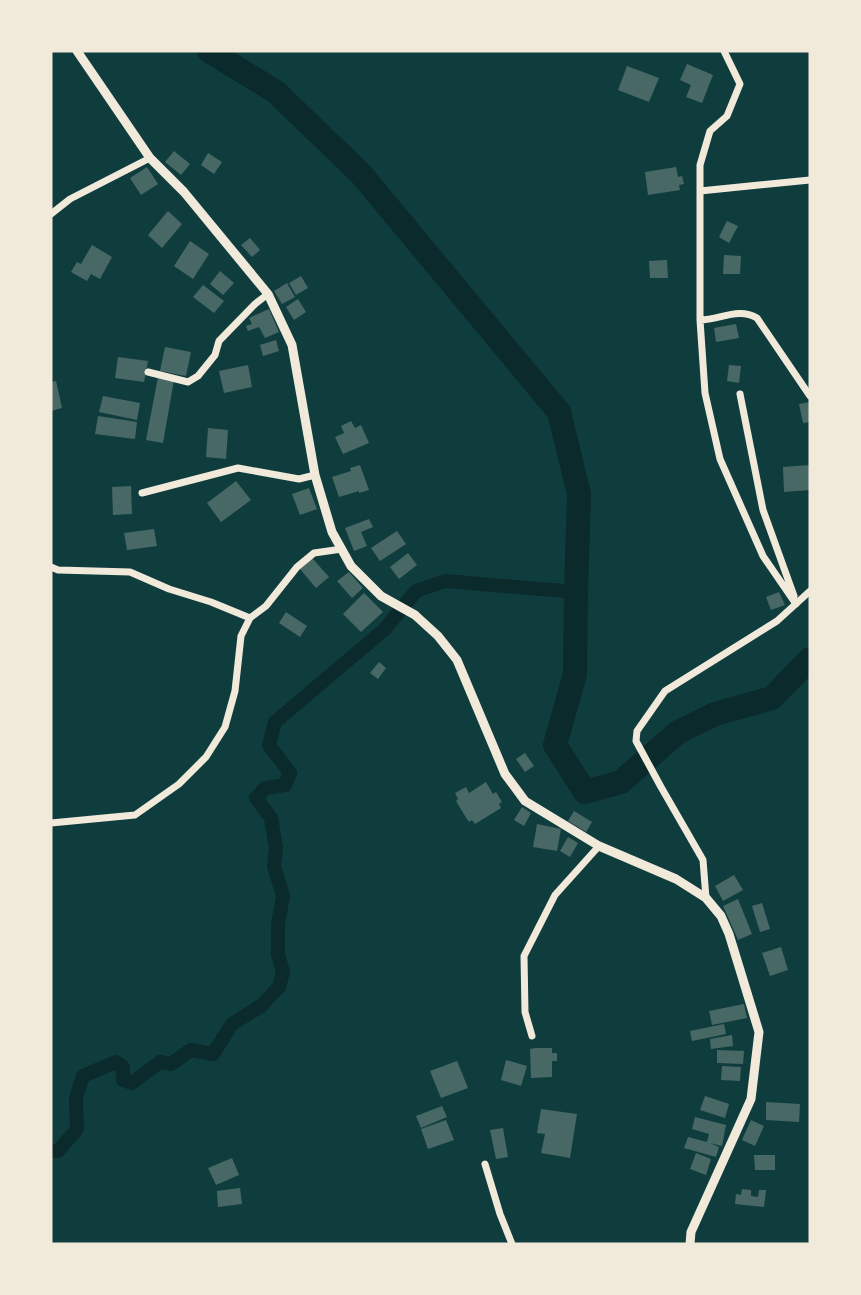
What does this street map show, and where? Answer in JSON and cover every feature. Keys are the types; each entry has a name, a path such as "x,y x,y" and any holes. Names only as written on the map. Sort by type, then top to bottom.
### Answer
{"street":[{"path":"77,51 150,158 184,192 268,294 292,345 315,475 332,532 351,566 381,596 415,615 438,636 457,660 505,774 525,801 599,846 676,880 706,898 721,916 759,1032 751,1099 691,1232 690,1244"},
{"path":"724,51 740,84 727,116 710,131 700,165 701,320 705,393 720,459 763,556 796,604"},
{"path":"51,214 70,199 150,158"},
{"path":"700,191 810,180"},
{"path":"148,372 188,382 198,376 215,355 219,341 268,294"},
{"path":"701,320 712,320 733,313 748,313 757,318 810,396"},
{"path":"740,394 763,510 796,604"},
{"path":"142,493 239,468 299,480 315,475"},
{"path":"51,823 135,815 179,784 206,757 225,727 235,691 241,636 250,618 266,606 297,567 314,553 342,549"},
{"path":"51,567 58,570 130,572 250,618"},
{"path":"706,898 703,860 636,741 637,731 665,691 777,621 810,591"},
{"path":"532,1036 525,1012 524,956 555,895 599,846"},
{"path":"485,1164 512,1244"}],"building":[{"path":"687,64 713,75 702,103 686,97 691,85 680,80"},
{"path":"627,66 659,78 649,102 618,90"},
{"path":"174,151 190,164 181,175 165,162"},
{"path":"208,153 222,162 214,174 201,165"},
{"path":"147,167 158,184 141,195 130,178"},
{"path":"676,167 678,177 682,176 684,184 679,185 680,190 648,195 645,172"},
{"path":"168,211 182,224 162,248 148,235"},
{"path":"727,221 738,226 729,243 719,237"},
{"path":"250,238 260,250 252,257 241,245"},
{"path":"190,241 209,254 193,279 174,266"},
{"path":"92,245 112,257 100,279 91,274 87,281 71,272 77,262 81,264"},
{"path":"724,255 741,256 740,274 723,274"},
{"path":"667,260 668,278 650,278 649,261"},
{"path":"220,271 234,283 223,295 210,284"},
{"path":"301,276 308,288 296,295 289,283"},
{"path":"287,283 295,297 282,304 274,291"},
{"path":"203,285 224,301 214,313 193,297"},
{"path":"298,299 306,312 294,320 286,307"},
{"path":"269,309 279,332 265,338 259,327 248,331 246,326 252,324 249,318"},
{"path":"736,324 739,338 716,342 714,328"},
{"path":"276,340 279,351 263,356 260,345"},
{"path":"165,347 191,352 186,376 160,371"},
{"path":"118,357 148,361 144,382 115,378"},
{"path":"248,365 252,387 224,393 219,371"},
{"path":"729,365 741,366 739,383 727,381"},
{"path":"158,377 174,380 163,443 146,440"},
{"path":"56,381 62,408 51,411 51,382"},
{"path":"103,396 140,403 137,420 99,412"},
{"path":"810,402 810,422 803,423 799,404"},
{"path":"98,416 137,422 135,439 95,434"},
{"path":"351,421 355,428 361,425 369,443 343,454 335,437 344,433 341,426"},
{"path":"208,428 228,430 226,459 206,457"},
{"path":"360,465 369,490 339,497 332,477"},
{"path":"810,465 810,490 784,492 783,467"},
{"path":"236,481 251,500 221,522 207,503"},
{"path":"131,486 132,514 113,515 112,487"},
{"path":"309,488 317,509 300,515 292,494"},
{"path":"369,519 373,527 361,532 367,546 354,551 345,528"},
{"path":"154,529 157,546 127,550 124,533"},
{"path":"397,531 406,544 380,561 371,548"},
{"path":"408,553 417,565 399,579 390,567"},
{"path":"312,558 329,577 316,588 300,569"},
{"path":"349,572 363,588 352,598 337,581"},
{"path":"779,592 785,605 771,610 766,597"},
{"path":"364,593 383,612 361,632 343,614"},
{"path":"286,612 307,626 300,637 279,623"},
{"path":"379,662 386,668 378,679 370,673"},
{"path":"525,753 534,766 525,772 516,759"},
{"path":"486,782 502,802 499,804 501,808 475,824 472,820 469,822 456,801 458,799 455,793 466,787 469,793"},
{"path":"522,807 531,813 524,826 514,820"},
{"path":"574,811 592,822 586,832 568,821"},
{"path":"537,824 561,829 557,851 533,847"},
{"path":"568,837 578,843 570,857 560,851"},
{"path":"734,875 743,890 723,901 715,886"},
{"path":"738,899 752,934 738,940 723,906"},
{"path":"762,903 770,929 760,932 752,906"},
{"path":"781,947 788,970 770,976 762,953"},
{"path":"744,1004 747,1018 712,1025 709,1011"},
{"path":"724,1024 726,1034 692,1041 690,1031"},
{"path":"732,1035 733,1046 711,1049 710,1039"},
{"path":"552,1048 552,1053 557,1053 557,1061 552,1061 552,1077 531,1078 530,1049"},
{"path":"717,1050 744,1051 743,1064 717,1063"},
{"path":"506,1060 527,1066 521,1086 501,1080"},
{"path":"457,1061 468,1088 441,1098 430,1071"},
{"path":"722,1066 741,1067 740,1081 721,1080"},
{"path":"705,1096 729,1104 725,1118 700,1110"},
{"path":"766,1102 800,1104 799,1122 766,1120"},
{"path":"442,1106 447,1117 421,1128 416,1116"},
{"path":"541,1109 577,1114 570,1158 541,1153 545,1134 537,1133"},
{"path":"695,1117 726,1125 722,1146 710,1143 719,1147 716,1157 684,1148 688,1137 707,1142 709,1134 692,1129"},
{"path":"446,1120 454,1140 428,1149 421,1129"},
{"path":"751,1120 764,1126 755,1146 742,1140"},
{"path":"503,1128 508,1157 496,1159 490,1130"},
{"path":"696,1153 711,1159 706,1175 690,1169"},
{"path":"754,1155 775,1155 775,1170 755,1170"},
{"path":"232,1158 239,1175 216,1185 208,1168"},
{"path":"240,1188 242,1204 218,1207 217,1191"},
{"path":"742,1189 751,1190 751,1196 758,1197 759,1190 766,1190 764,1207 735,1204 736,1194 741,1195"}],"waterway":[{"path":"209,51 276,92 361,174 559,412 579,494 575,674 555,745 585,792 621,782 678,732 715,714 772,698 810,659"},
{"path":"51,1151 58,1151 77,1129 76,1098 83,1076 116,1062 123,1067 123,1080 132,1083 160,1062 171,1064 191,1050 213,1054 232,1024 261,1006 279,987 283,972 278,954 278,924 283,896 274,866 276,848 271,818 256,798 265,788 285,785 290,773 269,745 275,722 385,629 416,591 445,581 576,592"}]}
